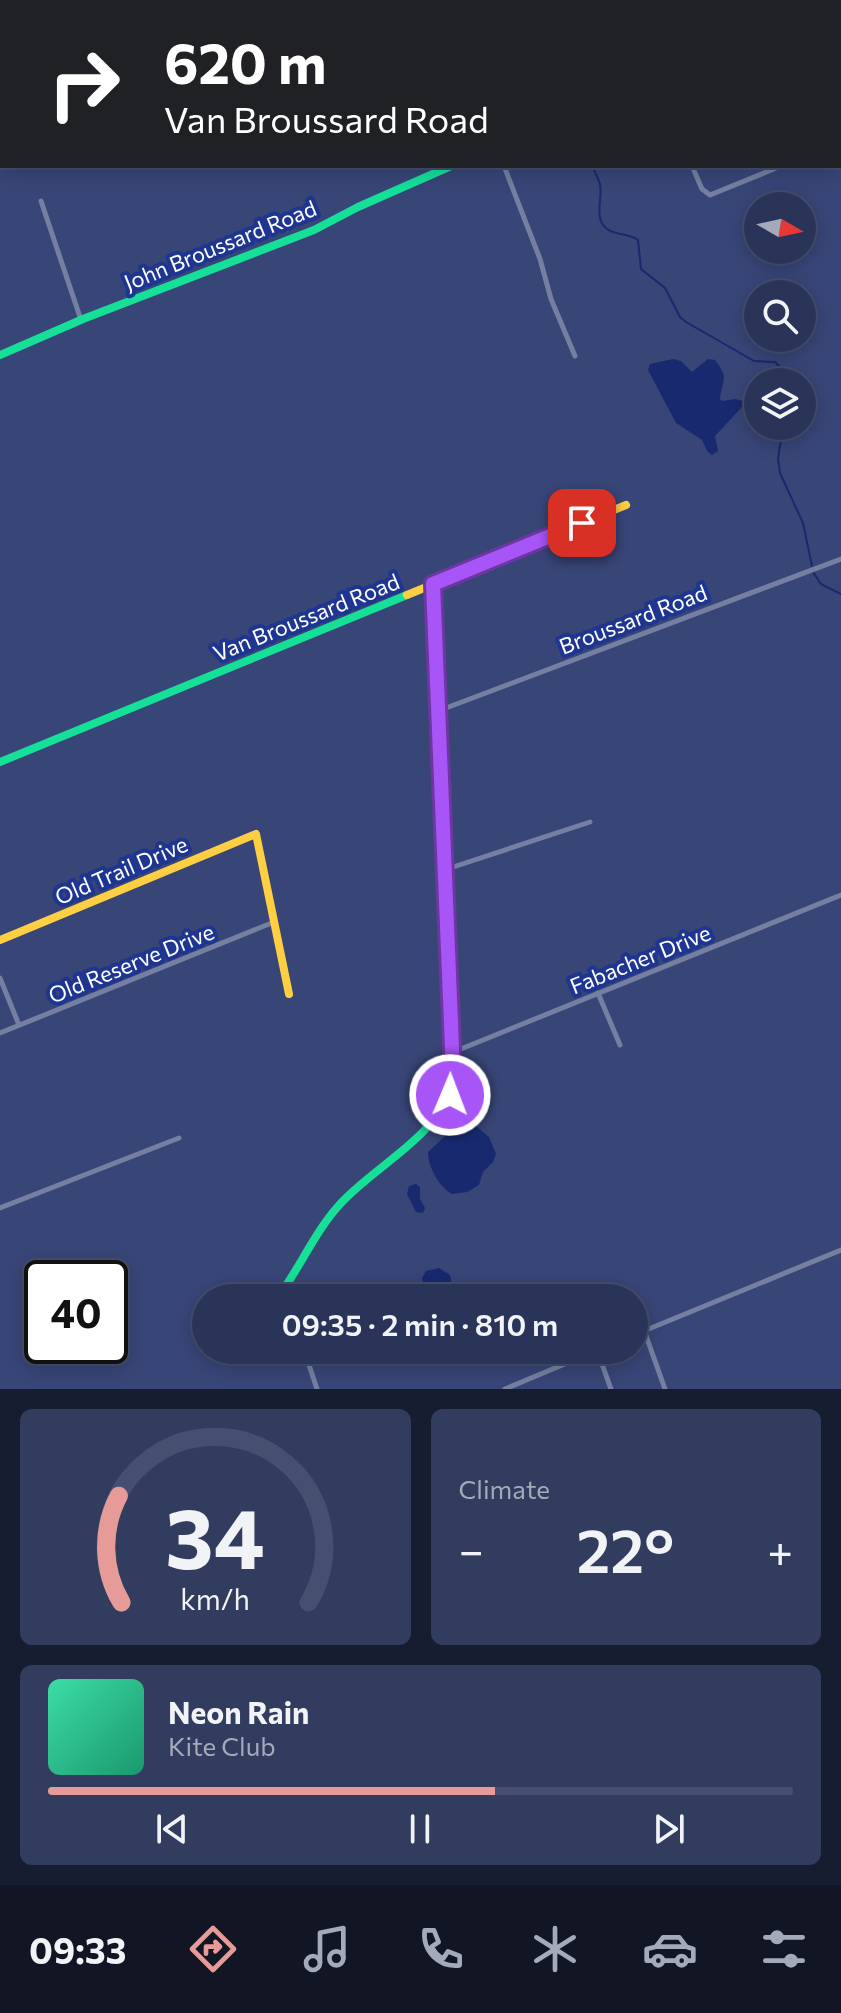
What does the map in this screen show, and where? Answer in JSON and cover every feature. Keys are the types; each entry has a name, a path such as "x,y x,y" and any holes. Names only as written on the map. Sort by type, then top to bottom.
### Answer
{"street":[{"name":"John Broussard Road","path":"0,355 81,320 314,230 447,168"},
{"path":"505,168 540,259 551,299 575,356"},
{"path":"693,168 704,192 714,194 776,168"},
{"path":"41,201 81,320"},
{"name":"Van Broussard Road","path":"0,762 626,505"},
{"name":"Broussard Road","path":"437,712 841,559"},
{"path":"287,1284 338,1206 443,1112 452,1088 433,584"},
{"path":"444,870 590,822"},
{"name":"Old Trail Drive","path":"0,940 256,834 274,922"},
{"name":"Fabacher Drive","path":"451,1053 841,895"},
{"path":"274,922 289,994"},
{"name":"Old Reserve Drive","path":"0,1033 274,922"},
{"path":"0,978 19,1025"},
{"path":"598,993 620,1045"},
{"path":"0,1208 179,1138"},
{"path":"648,1328 841,1250"},
{"path":"648,1341 665,1389"},
{"path":"309,1364 317,1389"},
{"path":"505,1389 564,1364"},
{"path":"602,1364 611,1389"}],"shaded area":[{"path":"673,359 681,361 692,372 708,359 715,360 724,376 720,399 743,401 743,406 715,436 718,451 712,455 702,440 676,423 648,370 650,364"},
{"path":"470,1121 489,1137 496,1154 483,1172 479,1185 467,1192 452,1194 435,1176 428,1152 457,1125"},
{"path":"416,1184 420,1187 420,1199 425,1208 423,1213 416,1212 407,1194 409,1186"},
{"path":"439,1268 450,1275 452,1284 424,1284 422,1278 426,1271"}],"waterway":[{"path":"593,168 600,184 599,214 603,225 638,240 641,269 665,288 680,317 754,361 775,362 781,368"},
{"path":"781,440 780,473 803,523 812,566"},
{"path":"813,572 821,584 841,594"}],"traffic: fast":[{"path":"0,355 83,319 314,230 446,168"},
{"path":"0,762 407,595"},
{"path":"287,1284 334,1211 418,1137 443,1106 452,1088 448,977"}],"traffic: slow":[{"path":"407,595 626,505"},
{"path":"0,940 256,834 289,994"}],"traffic: jam":[{"path":"433,584 448,977"}],"route":[{"path":"450,1095 453,1072 433,584 582,523"}]}
